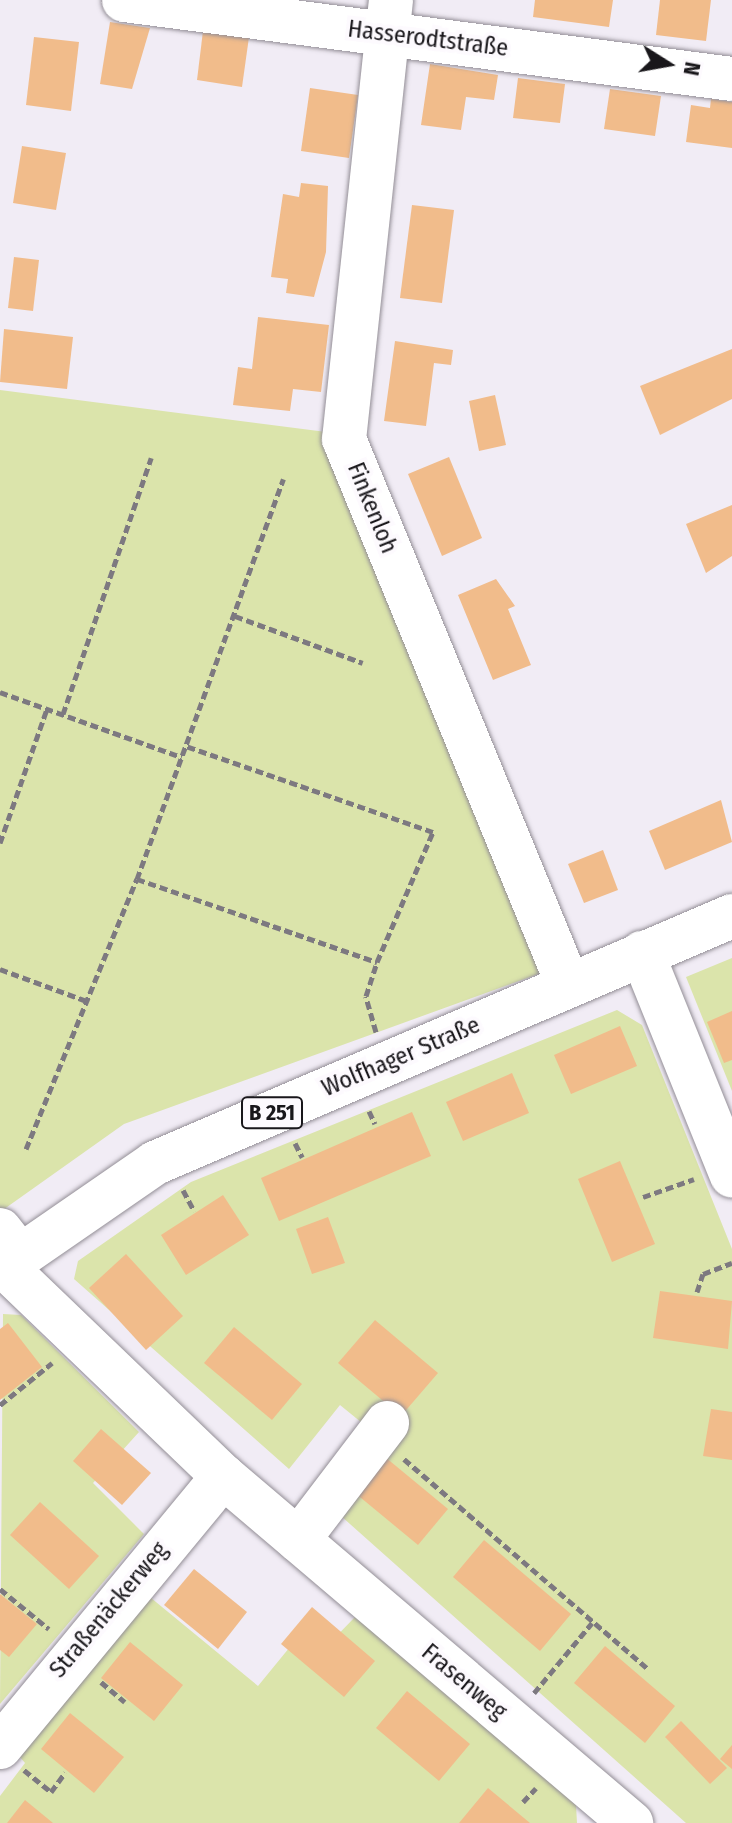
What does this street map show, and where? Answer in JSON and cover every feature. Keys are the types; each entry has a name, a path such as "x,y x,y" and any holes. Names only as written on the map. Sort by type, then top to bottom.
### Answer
{"street":[{"name":"Hasserodtstraße","path":"124,0 389,16 732,79"},
{"name":"Finkenloh","path":"389,16 344,439 568,985"},
{"name":"Wolfhager Straße","path":"6,1256 155,1163 732,916"},
{"path":"642,953 730,1166"},
{"name":"Frasenweg","path":"6,1256 81,1339 223,1476 510,1721 615,1818"},
{"path":"298,1540 382,1429"},
{"name":"Straßenäckerweg","path":"5,1754 74,1650 223,1476"}],"path":[{"path":"63,714 151,458"},
{"path":"26,1149 137,879 283,479"},
{"path":"235,616 363,663"},
{"path":"0,692 182,757"},
{"path":"0,843 47,709"},
{"path":"186,746 433,832 377,962 366,996 369,1014"},
{"path":"137,879 377,962"},
{"path":"0,969 89,1002"},
{"path":"368,1109 375,1124"},
{"path":"293,1139 302,1157"},
{"path":"643,1197 730,1166"},
{"path":"182,1188 194,1211"},
{"path":"697,1292 703,1274 732,1263"},
{"path":"0,1405 81,1339"},
{"path":"382,1429 592,1623 649,1670"},
{"path":"0,1589 74,1650"},
{"path":"510,1721 592,1623"},
{"path":"5,1754 51,1792 65,1773"}],"green space":[{"path":"0,390 334,433 555,968 124,1124 0,1212"},
{"path":"732,958 732,1091 686,977"},
{"path":"617,1010 642,1025 732,1249 732,1823 686,1823 332,1508 378,1436 340,1405 289,1469 74,1279 78,1261 191,1182"},
{"path":"3,1314 21,1315 139,1432 93,1483 144,1534 0,1704"},
{"path":"145,1593 258,1686 303,1631 324,1649 355,1617 576,1805 577,1823 0,1823 0,1796 25,1763 14,1750"}],"building":[{"path":"535,0 613,0 609,27 533,17"},
{"path":"660,0 711,0 706,41 656,35"},
{"path":"110,22 150,28 132,89 100,84"},
{"path":"203,31 249,37 242,87 197,80"},
{"path":"34,37 79,42 71,111 26,105"},
{"path":"430,64 498,75 494,100 466,97 461,130 421,125"},
{"path":"518,78 565,84 560,123 513,118"},
{"path":"310,88 358,95 349,158 301,151"},
{"path":"610,89 661,96 655,136 604,129"},
{"path":"711,99 732,102 732,148 686,142 691,105 710,108"},
{"path":"22,146 66,153 56,210 13,203"},
{"path":"301,183 328,186 326,252 314,297 286,293 288,279 271,277 283,194 299,197"},
{"path":"412,205 454,210 442,303 400,298"},
{"path":"14,257 39,260 33,311 8,308"},
{"path":"258,317 329,325 321,392 293,389 290,411 233,405 238,367 252,369"},
{"path":"4,329 73,337 67,389 0,382"},
{"path":"395,341 453,350 451,365 434,363 426,426 384,421"},
{"path":"732,349 732,399 660,435 640,386"},
{"path":"495,395 506,445 479,451 469,401"},
{"path":"449,457 482,538 442,556 408,474"},
{"path":"732,505 732,556 706,573 686,524"},
{"path":"496,579 515,606 508,609 531,665 493,680 458,595"},
{"path":"721,800 732,842 665,870 649,831"},
{"path":"603,850 618,890 584,903 568,864"},
{"path":"732,1011 732,1060 724,1063 707,1022"},
{"path":"620,1026 637,1066 571,1094 554,1055"},
{"path":"512,1073 529,1113 463,1141 446,1102"},
{"path":"412,1112 431,1156 279,1221 261,1178"},
{"path":"620,1161 655,1244 612,1262 578,1179"},
{"path":"223,1195 249,1235 186,1275 161,1235"},
{"path":"328,1217 345,1263 312,1274 296,1229"},
{"path":"126,1254 183,1316 146,1350 89,1288"},
{"path":"660,1291 732,1301 728,1349 653,1338"},
{"path":"375,1320 438,1373 401,1416 338,1363"},
{"path":"8,1323 42,1367 0,1400 0,1329"},
{"path":"234,1327 302,1384 272,1420 204,1363"},
{"path":"711,1409 732,1412 732,1460 703,1456"},
{"path":"101,1429 151,1473 122,1505 73,1461"},
{"path":"379,1452 448,1509 418,1545 349,1488"},
{"path":"40,1502 99,1556 69,1589 10,1535"},
{"path":"484,1540 571,1614 540,1651 453,1577"},
{"path":"194,1569 247,1612 218,1649 164,1605"},
{"path":"0,1594 37,1624 9,1657 0,1650"},
{"path":"312,1607 375,1661 344,1697 281,1644"},
{"path":"130,1642 183,1685 154,1721 101,1678"},
{"path":"605,1646 675,1706 645,1743 574,1683"},
{"path":"407,1691 470,1744 439,1781 376,1728"},
{"path":"70,1713 124,1757 94,1793 41,1749"},
{"path":"681,1721 727,1768 710,1784 665,1737"},
{"path":"732,1745 732,1769 720,1759"},
{"path":"488,1788 530,1823 459,1823"},
{"path":"25,1800 53,1823 7,1823"}]}
